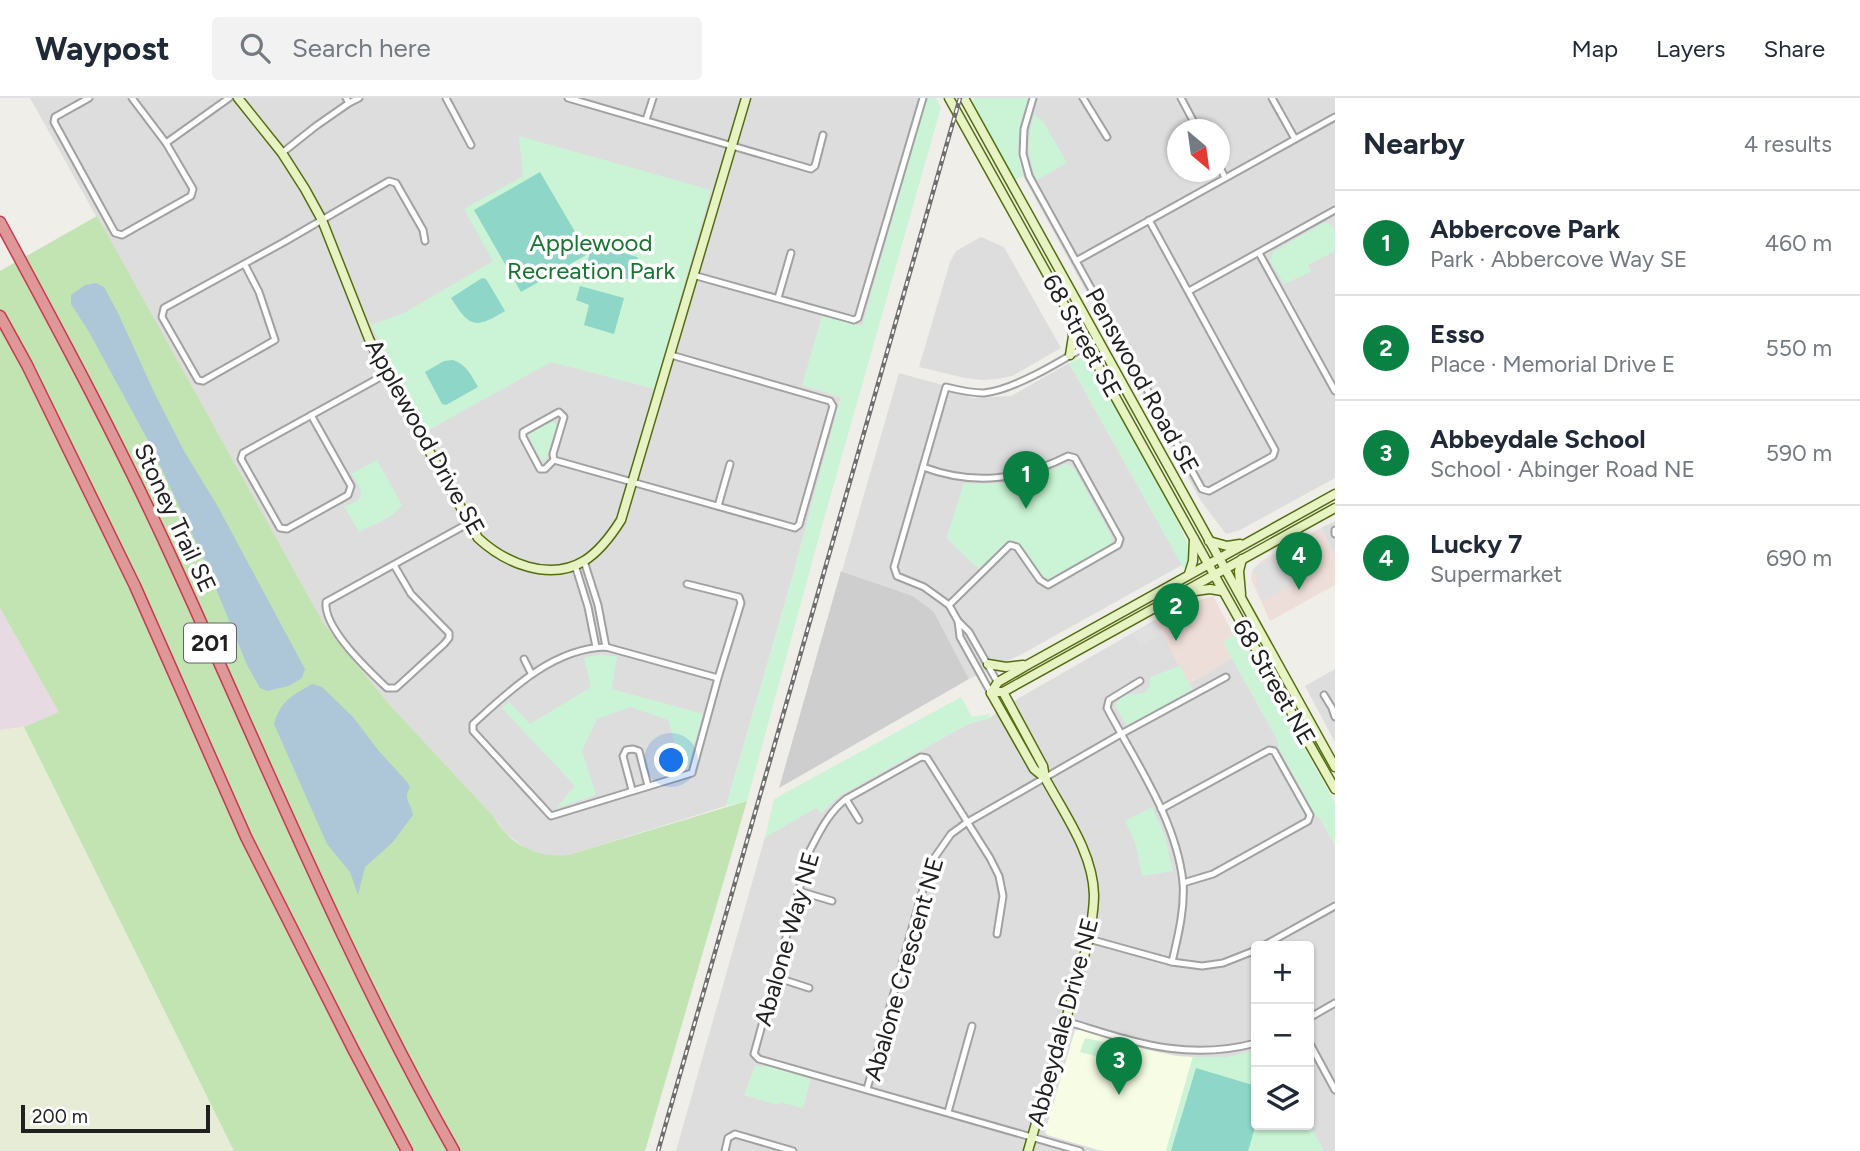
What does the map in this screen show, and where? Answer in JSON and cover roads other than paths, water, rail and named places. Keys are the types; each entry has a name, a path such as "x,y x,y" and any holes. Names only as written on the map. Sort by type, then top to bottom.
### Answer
{"highway":[{"name":"Stoney Trail SE","path":"0,222 132,471 285,813 389,1029 453,1151"},
{"name":"201","path":"0,316 27,365 130,575 246,837 407,1151"}],"street":[{"path":"89,98 55,117 54,122 116,233 122,235 191,196 193,189 166,143 132,98"},
{"path":"166,143 229,98"},
{"name":"Applewood Drive SE","path":"238,98 282,153 322,220 369,339 386,374 478,538 507,560 539,569 559,569 584,561 599,550 621,520 746,98"},
{"path":"282,153 348,101 359,98"},
{"path":"446,98 471,145"},
{"path":"568,98 811,169 815,166 824,135"},
{"path":"646,120 653,98"},
{"path":"693,275 854,320 858,318 923,98"},
{"name":"68 Street SE","path":"949,98 1214,575"},
{"name":"68 Street SE","path":"964,98 1219,558"},
{"path":"1033,98 1024,129 1023,154 1029,176 1076,261 1218,182"},
{"path":"1083,98 1107,137"},
{"path":"1181,98 1192,119"},
{"path":"1272,98 1295,139"},
{"path":"1230,175 1335,117"},
{"path":"245,265 259,292 275,340 203,381 198,380 162,317 164,308 245,265 389,181 397,183 423,230 425,241"},
{"path":"1189,291 1334,214"},
{"name":"Penswood Road SE","path":"1076,261 1202,489 1209,491 1273,456 1275,450 1149,220"},
{"path":"778,298 791,253"},
{"path":"1259,253 1335,391"},
{"path":"1070,355 1072,318"},
{"path":"1003,692 969,632 948,605 924,587 897,576 894,567 946,387 984,393 1015,385 1098,340"},
{"path":"554,460 795,528 799,525 834,406 831,401 671,355"},
{"path":"311,415 351,486 348,495 287,529 280,528 241,455 311,415 386,374"},
{"path":"559,412 564,417 553,454 554,460 545,469 540,469 523,432 559,412"},
{"path":"923,467 943,474 986,479 1016,476 1046,467 1068,456 1075,458 1120,539 1118,545 1048,585 1041,580 1017,547 1010,545 948,605"},
{"path":"718,506 730,464"},
{"path":"991,693 998,682 1029,664 1335,494"},
{"path":"991,693 1003,692 1335,508"},
{"path":"394,565 411,594 449,633 449,638 396,688 387,688 341,638 325,610 326,602 469,523"},
{"path":"1189,574 1193,561 1194,538"},
{"path":"1209,541 1227,546 1246,543"},
{"name":"68 Street NE","path":"1219,558 1335,767"},
{"path":"1242,559 1239,571 1242,601"},
{"path":"584,561 598,605 606,647"},
{"path":"575,565 588,607 596,648"},
{"name":"68 Street NE","path":"1214,575 1335,789"},
{"path":"687,584 739,597 741,603 692,773 551,816 473,731 473,724 531,673 567,656 596,648 606,647 718,678"},
{"path":"1182,593 1210,589 1222,591"},
{"path":"588,607 598,605"},
{"path":"958,621 960,637 991,693"},
{"path":"524,659 531,673"},
{"path":"988,664 1012,667 1029,664"},
{"name":"Abalone Crescent NE","path":"1080,1151 866,1089 930,864 951,834 966,822 1226,677"},
{"path":"1139,681 1109,700 1107,708 1161,809 1176,849 1183,883 1181,922 1172,962"},
{"name":"Abbeydale Drive NE","path":"1003,692 1083,848 1094,892 1089,939 1028,1151"},
{"name":"Abbeydale Drive NE","path":"991,693 1034,769 1045,778"},
{"path":"1324,695 1335,717"},
{"path":"632,790 623,756 626,750 639,751 648,786"},
{"path":"1161,809 1269,750 1274,751 1310,815 1308,821 1213,874 1183,883"},
{"name":"Abalone Way NE","path":"866,1089 759,1059 754,1054 810,850 822,826 838,805 921,757 927,758 966,822"},
{"path":"846,799 859,820"},
{"path":"966,822 999,876 1003,896 997,934"},
{"path":"799,891 832,901"},
{"path":"1272,941 1335,906"},
{"path":"1089,939 1172,962 1202,966 1251,952"},
{"path":"775,977 809,988"},
{"path":"1314,1015 1335,1003"},
{"path":"1065,1021 1155,1047 1181,1051 1233,1049 1251,1044"},
{"path":"948,1112 972,1026"},
{"path":"1314,1051 1335,1090"},
{"path":"725,1151 728,1138 734,1134 793,1151"}],"railway":[{"path":"658,1151 960,98"}],"place":[{"name":"Abbercove Park","path":"1026,509"},
{"name":"Lucky 7","path":"1299,590"},
{"name":"Esso","path":"1176,641"},
{"name":"Abbeydale School","path":"1119,1095"}],"park label":[{"name":"Applewood Recreation Park","path":"591,257"}]}
